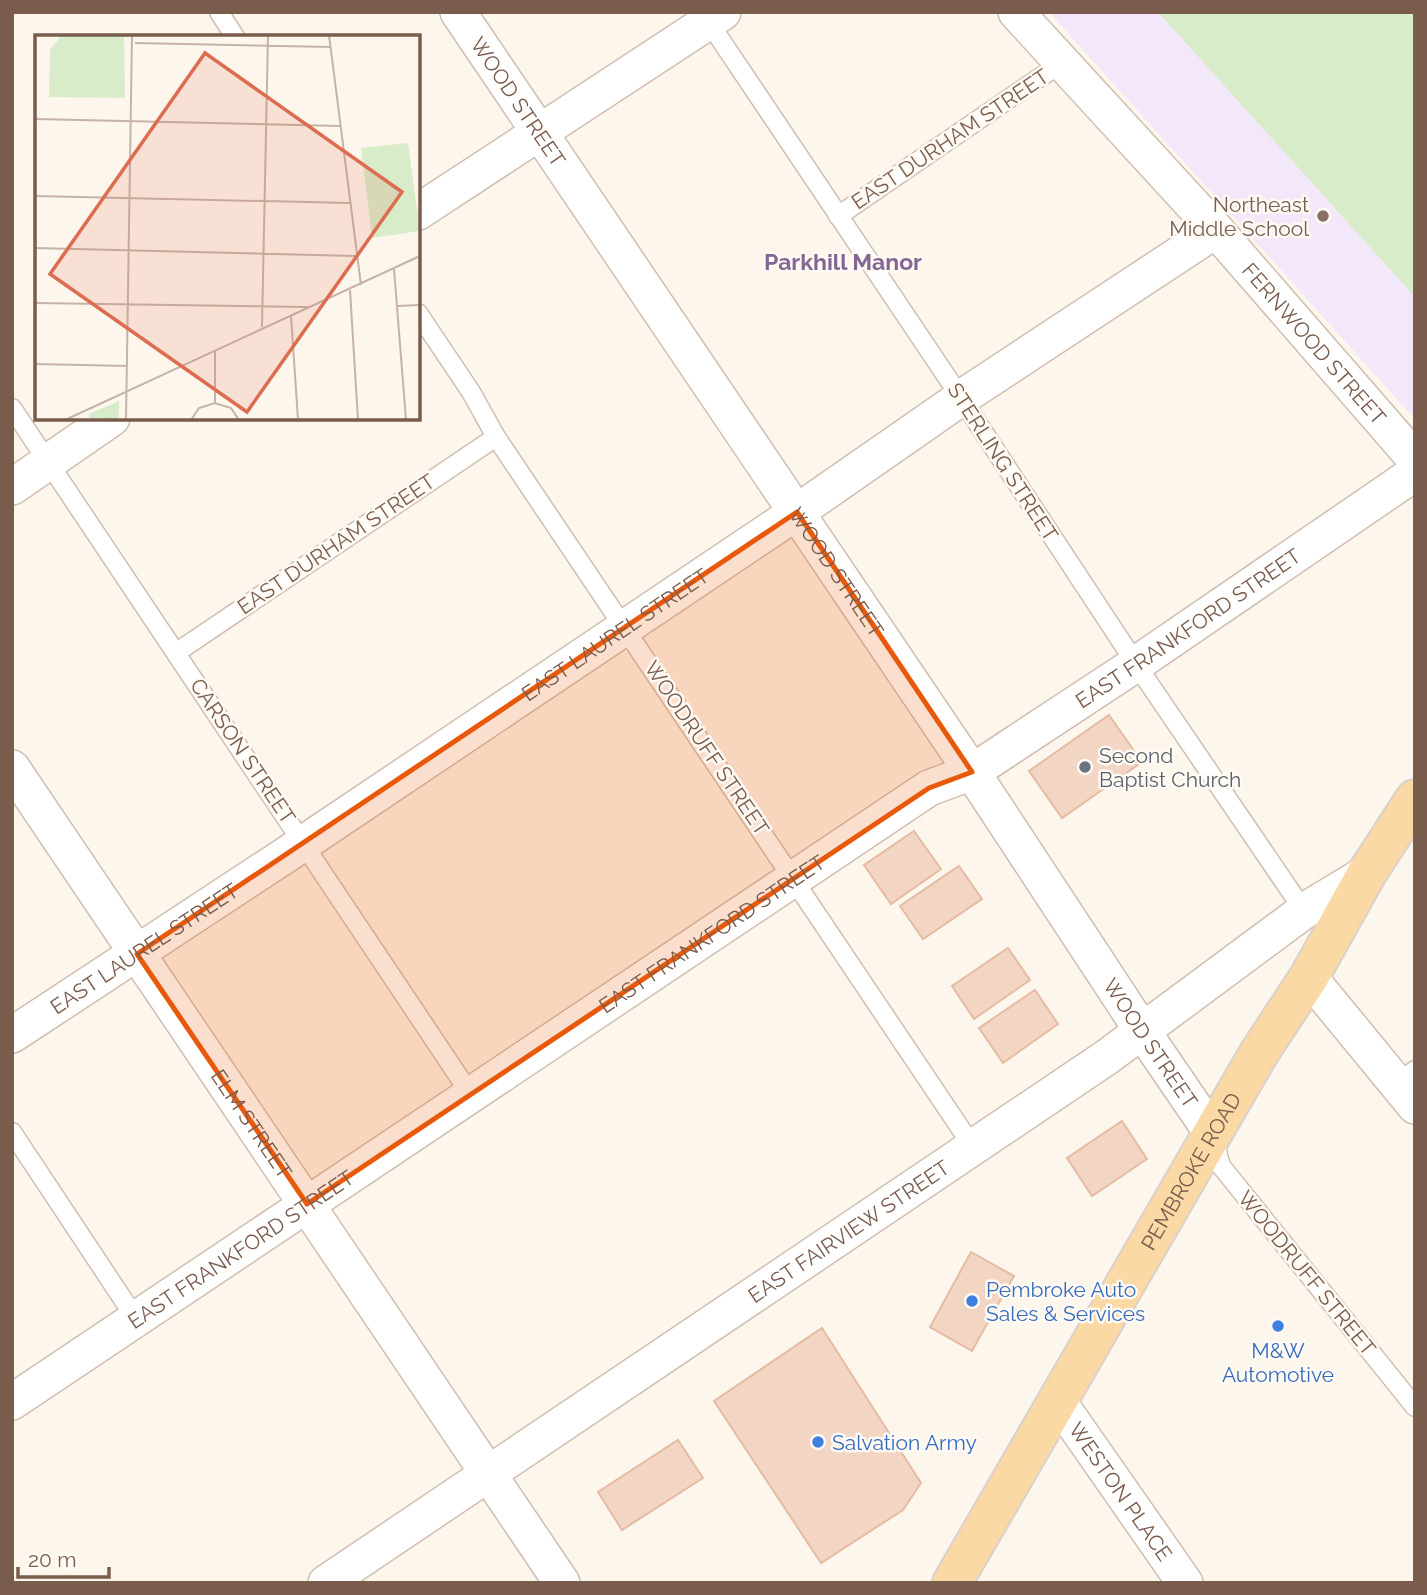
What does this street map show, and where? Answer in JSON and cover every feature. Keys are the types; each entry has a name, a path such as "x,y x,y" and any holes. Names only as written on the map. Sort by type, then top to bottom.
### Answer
{"main road":[{"name":"PEMBROKE ROAD","path":"952,1583 1259,1053 1309,977 1367,873 1415,799"}],"street":[{"name":"WOOD STREET","path":"458,12 972,772 1212,1133"},
{"name":"FERNWOOD STREET","path":"1016,12 1216,230 1415,459"},
{"path":"420,211 711,16"},
{"name":"EAST LAUREL STREET","path":"12,1035 304,843 797,512 961,398 1216,230"},
{"path":"12,487 109,420"},
{"name":"EAST FRANKFORD STREET","path":"12,1402 929,788 972,772 1136,664 1415,473"},
{"name":"ELM STREET","path":"12,768 562,1583"},
{"name":"EAST FAIRVIEW STREET","path":"326,1583 1143,1032 1304,911 1367,873"},
{"path":"1309,977 1409,1087"},
{"name":"WESTON PLACE","path":"1058,1401 1176,1580"}],"lane":[{"path":"219,12 234,35"},
{"name":"STERLING STREET","path":"711,16 838,215 1136,664 1304,911"},
{"name":"EAST DURHAM STREET","path":"838,215 1062,63"},
{"name":"WOODRUFF STREET","path":"420,316 471,392 496,437 973,1147"},
{"name":"CARSON STREET","path":"12,408 471,1095"},
{"name":"EAST DURHAM STREET","path":"177,652 496,437"},
{"path":"12,1132 136,1319"},
{"name":"WOODRUFF STREET","path":"1212,1133 1221,1166 1415,1407"}],"highlighted area":[{"path":"797,512 972,772 929,788 307,1204 137,954"}],"shaded area":[{"name":"Northeast Middle School","path":"1049,12 1415,12 1415,419"}],"green space":[{"path":"1158,12 1415,12 1415,297"}],"building":[{"name":"Second Baptist Church","path":"1109,715 1142,762 1062,818 1029,771"},
{"path":"914,831 941,869 891,904 864,865"},
{"path":"959,866 982,899 923,939 900,906"},
{"path":"1008,948 1030,980 974,1019 952,986"},
{"path":"1035,990 1058,1024 1003,1063 979,1028"},
{"path":"1122,1121 1147,1159 1092,1196 1067,1158"},
{"name":"Pembroke Auto Sales & Services","path":"971,1252 1014,1276 972,1351 930,1327"},
{"name":"Salvation Army","path":"822,1328 921,1483 903,1510 821,1563 714,1401"},
{"path":"678,1440 703,1478 622,1530 598,1492"}],"place":[{"name":"Northeast Middle School","path":"1323,216"},
{"name":"Second Baptist Church","path":"1085,767"},
{"name":"Pembroke Auto Sales & Services","path":"972,1301"},
{"name":"M&W Automotive","path":"1278,1326"},
{"name":"Salvation Army","path":"818,1442"}],"district":[{"name":"Parkhill Manor","path":"843,261"}]}
